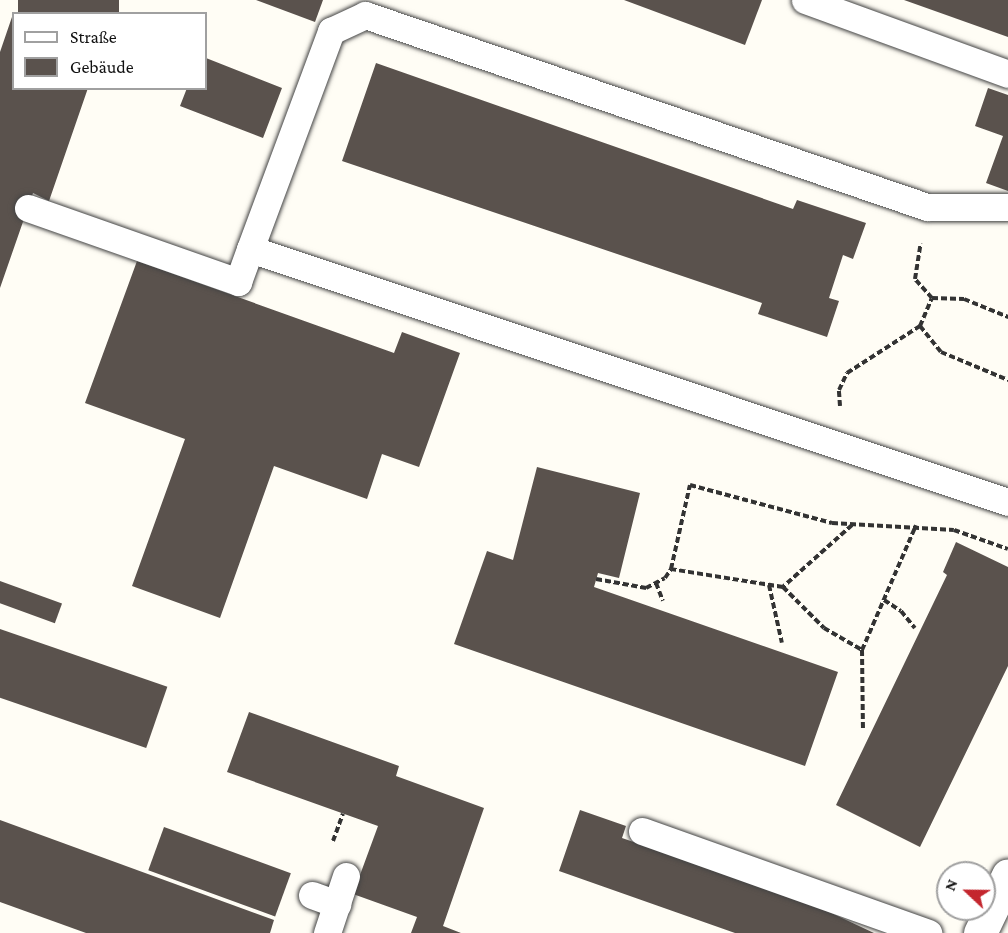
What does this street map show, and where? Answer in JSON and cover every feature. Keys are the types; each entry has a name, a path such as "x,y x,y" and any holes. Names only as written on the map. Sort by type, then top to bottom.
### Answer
{"street":[{"path":"980,933 1008,874"}],"lane":[{"path":"805,0 1008,74"},
{"path":"28,208 238,282 331,31 365,15 927,207 1008,207"},
{"path":"250,249 1008,502"},
{"path":"642,831 928,933"},
{"path":"327,933 346,876"},
{"path":"312,895 338,904"}],"path":[{"path":"927,207 915,279 932,297 964,299 1008,317"},
{"path":"840,446 839,390 847,373 920,326 932,297"},
{"path":"920,326 941,352 1008,381"},
{"path":"596,579 646,588 671,569 690,485 832,523 916,525 954,530 1008,549"},
{"path":"783,587 852,525"},
{"path":"862,728 862,650 916,525"},
{"path":"671,569 783,587 824,628 862,650"},
{"path":"656,582 663,601"},
{"path":"769,585 782,643"},
{"path":"884,600 902,611 915,628"}],"building":[{"path":"18,0 119,0 119,12 18,12"},
{"path":"256,0 323,0 315,22"},
{"path":"624,0 762,0 745,45"},
{"path":"904,0 1008,0 1008,37"},
{"path":"12,17 12,90 87,90 49,201 33,193 0,288 0,52"},
{"path":"207,58 282,88 263,138 180,106 186,90 207,90"},
{"path":"376,63 793,209 797,200 866,223 853,259 843,255 829,298 839,301 827,337 758,314 762,303 342,161"},
{"path":"988,88 1008,95 1008,191 986,183 1003,136 975,126"},
{"path":"137,261 394,353 402,332 460,353 419,467 382,454 367,499 274,466 220,618 132,586 185,439 85,403"},
{"path":"537,467 640,493 619,578 598,573 594,587 838,672 805,766 454,644 487,551 513,560"},
{"path":"956,542 1008,567 1008,666 920,847 836,805 947,575 943,572"},
{"path":"0,581 62,604 55,623 0,603"},
{"path":"0,629 167,687 146,748 0,698"},
{"path":"249,712 399,766 396,776 484,808 443,926 461,933 411,933 417,917 353,894 378,826 227,772"},
{"path":"580,810 626,826 622,838 810,903 874,933 735,933 559,871"},
{"path":"0,820 274,920 270,933 86,933 0,902"},
{"path":"164,827 291,873 275,916 148,870"}]}
